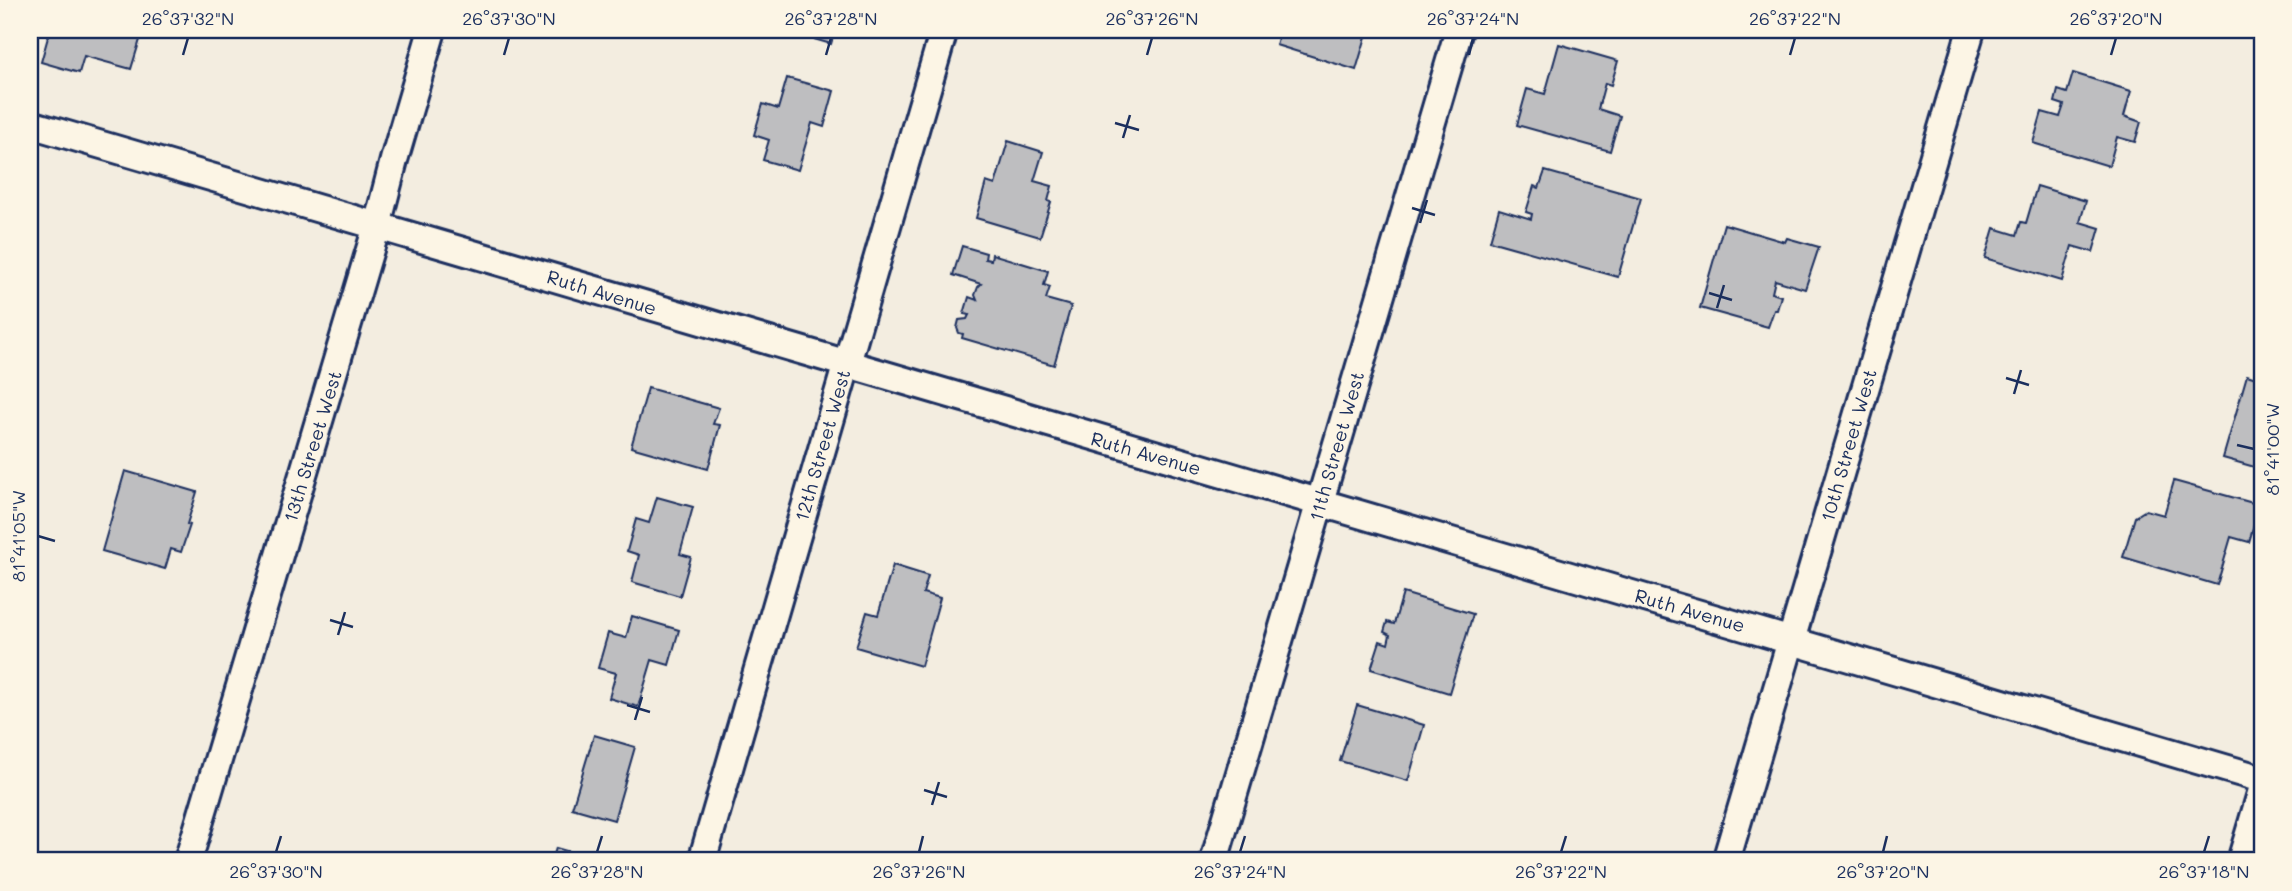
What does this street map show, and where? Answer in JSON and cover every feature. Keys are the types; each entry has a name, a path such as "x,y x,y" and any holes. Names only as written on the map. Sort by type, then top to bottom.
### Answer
{"street":[{"name":"13th Street West","path":"188,861 377,226 432,30"},
{"name":"12th Street West","path":"702,861 944,30"},
{"name":"11th Street West","path":"1214,861 1459,30"},
{"name":"10th Street West","path":"1726,861 1971,30"},
{"name":"Ruth Avenue","path":"30,124 2262,779"},
{"path":"2241,861 2262,790"}],"building":[{"path":"50,30 143,30 131,69 84,56 79,73 41,62"},
{"path":"783,30 835,30 831,44"},
{"path":"1280,30 1368,30 1356,70 1276,45"},
{"path":"1559,44 1618,61 1611,85 1605,83 1598,109 1620,116 1610,151 1517,125 1527,89 1545,94"},
{"path":"2073,73 2131,91 2124,116 2141,122 2135,142 2117,137 2109,166 2033,143 2042,112 2060,117 2064,105 2055,102 2058,90 2067,93"},
{"path":"787,78 834,91 824,127 812,123 798,170 763,160 769,140 754,135 763,104 778,109"},
{"path":"1008,141 1043,152 1034,181 1052,186 1048,201 1051,202 1040,237 976,218 986,182 995,185"},
{"path":"1545,171 1641,198 1618,277 1490,241 1499,209 1531,219 1532,214 1526,212 1534,186 1539,188"},
{"path":"2037,186 2086,201 2080,222 2100,228 2093,252 2072,246 2062,281 1985,258 1994,228 2017,235 2021,222 2026,223"},
{"path":"1724,224 1785,242 1787,238 1819,247 1805,289 1775,280 1772,293 1781,296 1768,327 1700,308"},
{"path":"962,246 986,253 985,259 991,260 992,254 1048,271 1044,285 1050,287 1046,299 1071,306 1054,365 962,338 963,334 959,333 957,328 959,320 967,319 969,315 964,314 969,297 977,300 975,295 981,284 953,275"},
{"path":"2247,375 2262,380 2262,453 2258,468 2223,458"},
{"path":"648,388 719,408 713,424 720,425 708,469 631,447"},
{"path":"125,471 197,492 181,552 171,549 165,569 102,551"},
{"path":"2174,481 2260,505 2249,542 2231,537 2217,585 2123,557 2135,517 2146,510 2164,515"},
{"path":"657,497 693,507 680,554 691,557 680,596 632,582 639,555 627,551 636,519 649,523"},
{"path":"893,565 928,576 923,593 940,598 921,666 856,647 867,612 878,615"},
{"path":"1403,593 1473,614 1449,693 1371,669 1380,641 1388,644 1390,635 1384,632 1387,622 1394,624"},
{"path":"632,616 679,630 669,665 652,660 638,707 609,698 616,673 598,668 608,633 626,638"},
{"path":"1357,705 1424,725 1408,781 1340,761"},
{"path":"594,735 635,747 614,820 572,808"},
{"path":"556,848 602,861 552,861"}]}
